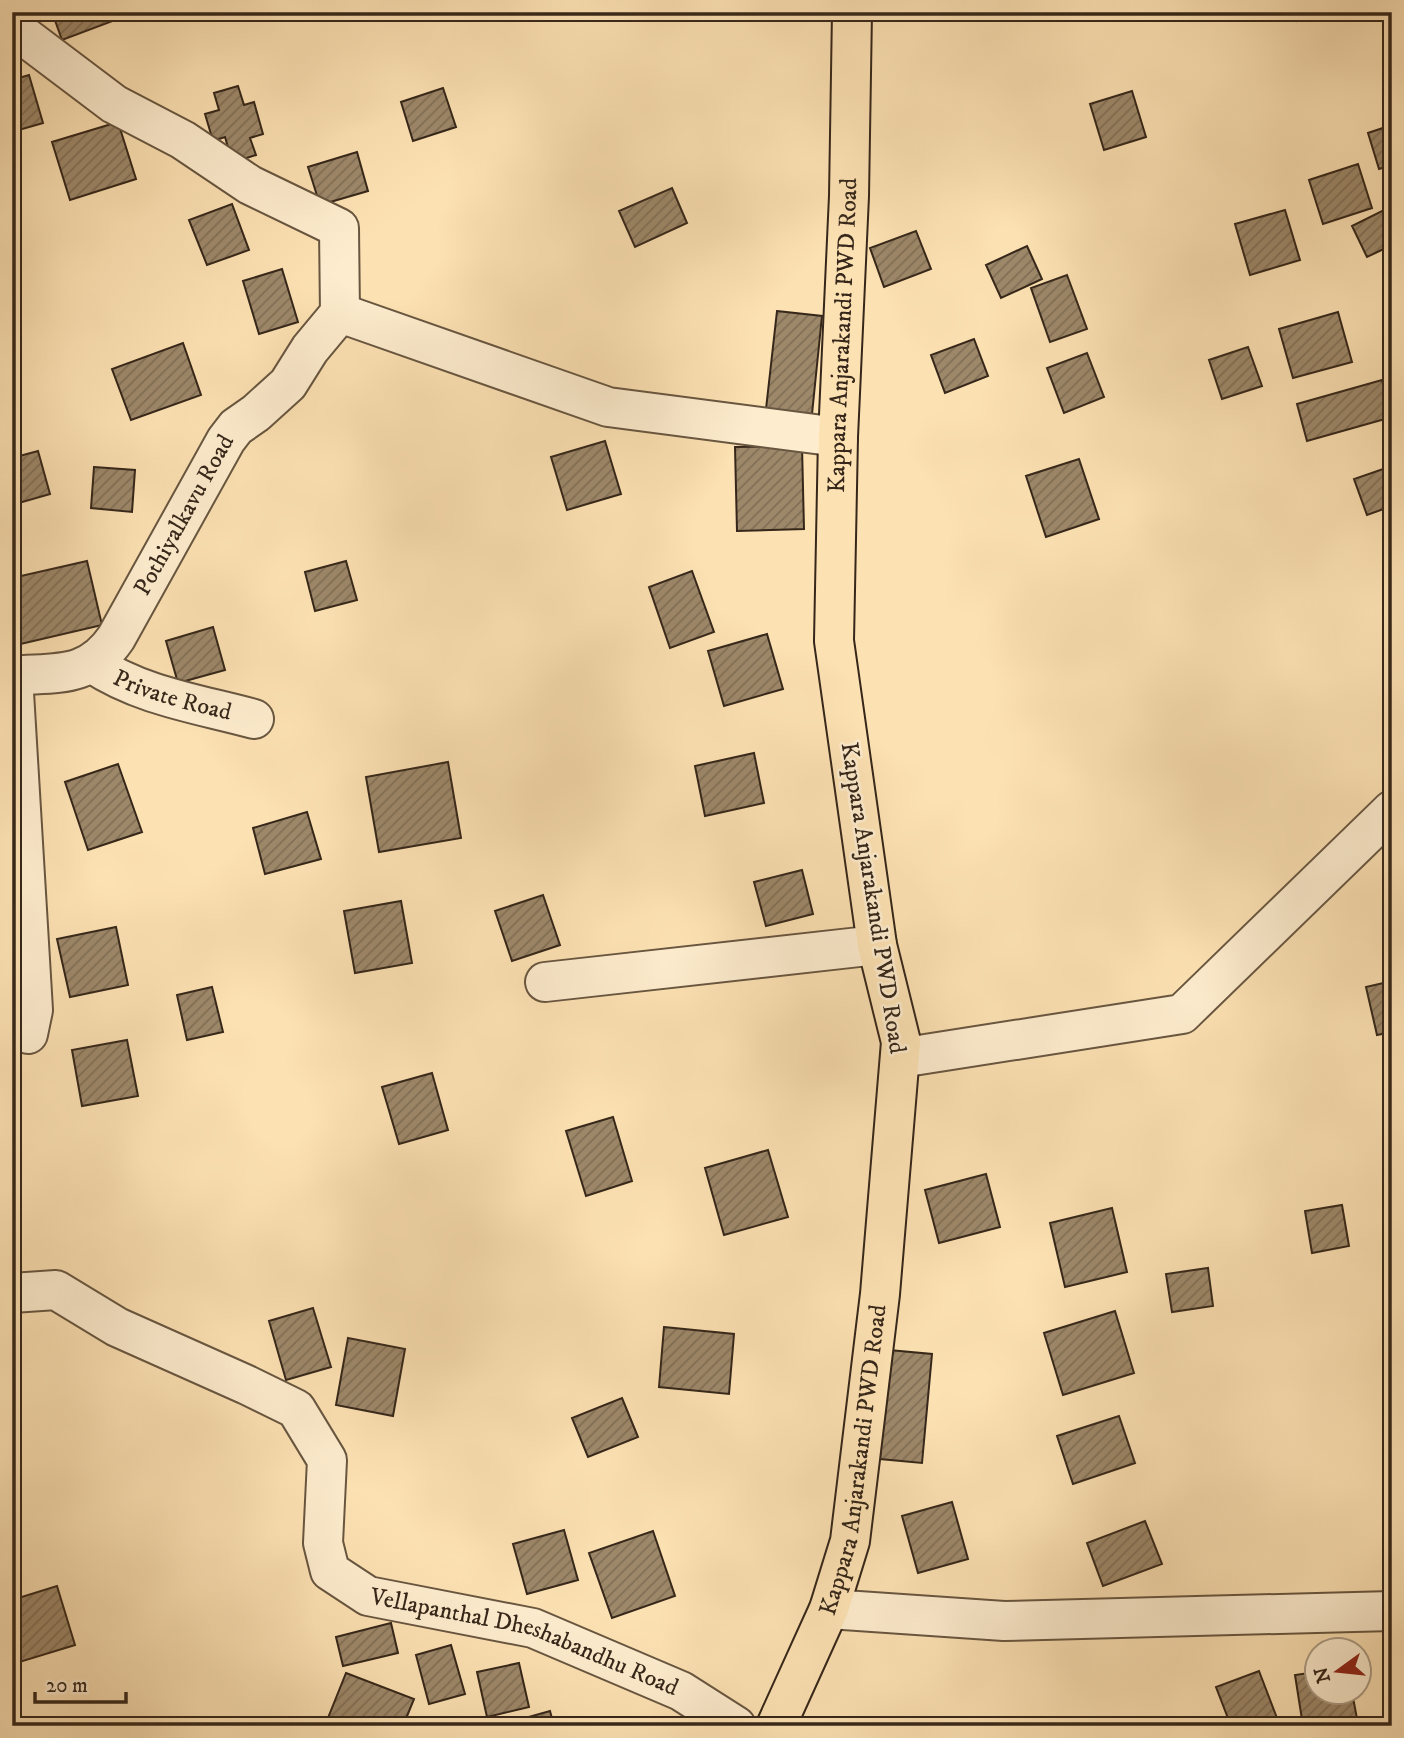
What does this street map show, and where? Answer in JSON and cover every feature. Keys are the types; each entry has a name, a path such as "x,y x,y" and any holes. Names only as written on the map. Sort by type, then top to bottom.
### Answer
{"main road":[{"name":"Kappara Anjarakandi PWD Road","path":"776,1726 829,1609 850,1541 880,1294 901,1042 877,945 834,641 838,437 849,196 852,12"}],"street":[{"path":"12,27 114,104 183,140 250,185 339,228 340,313 608,407 838,437"},
{"name":"Pothiyalkavu Road","path":"93,664 106,653 116,638 226,440 236,427 288,384 310,349 340,313"},
{"path":"27,1034 33,1010 13,676 75,671 93,664"},
{"name":"Private Road","path":"93,664 114,678 138,688 254,719"},
{"path":"900,1058 1182,1014 1392,810"},
{"path":"545,982 877,945"},
{"name":"Vellapanthal Dheshabandhu Road","path":"12,1293 56,1290 117,1327 296,1409 327,1460 323,1543 330,1571 368,1596 533,1628 681,1690 736,1726"},
{"path":"829,1609 1004,1620 1392,1611"}],"building":[{"path":"52,12 125,12 126,16 62,40"},
{"path":"1295,12 1331,12 1297,21"},
{"path":"29,75 43,123 12,132 12,80"},
{"path":"238,86 244,105 254,102 263,134 250,138 256,155 237,161 230,154 225,137 213,141 205,114 219,110 214,93"},
{"path":"443,88 456,127 413,141 401,102"},
{"path":"1132,91 1146,137 1104,150 1090,104"},
{"path":"118,122 136,179 70,200 52,142"},
{"path":"1392,125 1392,165 1379,169 1368,133"},
{"path":"357,152 368,191 320,205 308,167"},
{"path":"1358,164 1372,208 1323,224 1309,180"},
{"path":"672,188 687,223 635,247 619,211"},
{"path":"232,204 249,250 207,265 189,220"},
{"path":"1392,206 1392,245 1367,257 1352,226"},
{"path":"1285,210 1300,260 1250,275 1235,224"},
{"path":"916,231 931,269 884,287 870,248"},
{"path":"1027,246 1042,279 1001,298 986,265"},
{"path":"282,269 298,322 259,334 243,281"},
{"path":"1067,275 1087,329 1050,342 1031,288"},
{"path":"777,311 822,316 812,414 766,409"},
{"path":"1338,312 1352,362 1293,378 1279,329"},
{"path":"974,339 988,376 945,393 931,355"},
{"path":"183,343 201,395 131,420 112,369"},
{"path":"1248,347 1262,386 1222,399 1209,360"},
{"path":"1087,353 1104,397 1064,413 1047,368"},
{"path":"1382,380 1392,417 1307,441 1297,404"},
{"path":"605,441 621,494 567,510 551,457"},
{"path":"802,446 804,529 737,531 735,447"},
{"path":"38,451 50,494 12,505 12,458"},
{"path":"1079,459 1099,519 1046,537 1026,476"},
{"path":"1392,466 1392,506 1367,515 1354,479"},
{"path":"94,467 135,470 132,512 91,508"},
{"path":"87,561 102,625 12,646 12,578"},
{"path":"346,561 357,600 315,611 305,572"},
{"path":"692,571 714,632 670,648 649,587"},
{"path":"213,627 225,670 178,683 166,641"},
{"path":"767,634 783,689 724,706 708,651"},
{"path":"754,753 764,803 705,816 695,766"},
{"path":"448,762 461,838 379,852 366,777"},
{"path":"118,764 142,832 88,850 65,782"},
{"path":"307,812 321,859 265,874 253,828"},
{"path":"802,870 813,914 766,926 754,882"},
{"path":"543,895 560,945 512,961 495,911"},
{"path":"401,901 412,963 355,973 344,911"},
{"path":"116,927 128,985 70,997 57,939"},
{"path":"1392,981 1392,1032 1377,1035 1366,987"},
{"path":"212,987 223,1032 187,1040 177,995"},
{"path":"127,1040 138,1096 82,1106 72,1050"},
{"path":"432,1073 448,1130 399,1144 382,1087"},
{"path":"613,1117 632,1181 586,1196 566,1131"},
{"path":"768,1150 788,1217 724,1235 705,1168"},
{"path":"986,1174 1000,1227 939,1243 925,1190"},
{"path":"1342,1205 1349,1246 1312,1253 1305,1211"},
{"path":"1112,1208 1127,1272 1065,1287 1050,1223"},
{"path":"1208,1268 1213,1306 1172,1312 1166,1274"},
{"path":"313,1308 331,1367 286,1380 269,1321"},
{"path":"1115,1311 1134,1373 1063,1395 1044,1333"},
{"path":"664,1327 734,1334 729,1394 659,1387"},
{"path":"348,1338 405,1349 393,1416 336,1405"},
{"path":"889,1350 932,1354 922,1463 880,1459"},
{"path":"622,1398 638,1437 588,1457 572,1418"},
{"path":"1119,1416 1135,1463 1073,1484 1057,1436"},
{"path":"952,1502 968,1559 918,1573 902,1516"},
{"path":"1145,1521 1162,1564 1103,1586 1087,1543"},
{"path":"564,1530 578,1580 527,1594 513,1544"},
{"path":"653,1531 675,1596 612,1618 589,1553"},
{"path":"57,1586 75,1645 13,1664 12,1600"},
{"path":"391,1623 398,1653 343,1666 336,1637"},
{"path":"451,1645 465,1694 429,1704 416,1655"},
{"path":"519,1663 529,1707 487,1717 477,1672"},
{"path":"1259,1671 1280,1726 1231,1726 1216,1687"},
{"path":"346,1673 414,1699 403,1726 334,1726 326,1723"},
{"path":"1302,1674 1302,1706 1355,1706 1358,1724 1303,1726 1295,1675"},
{"path":"550,1711 554,1726 504,1726 504,1724"}]}
